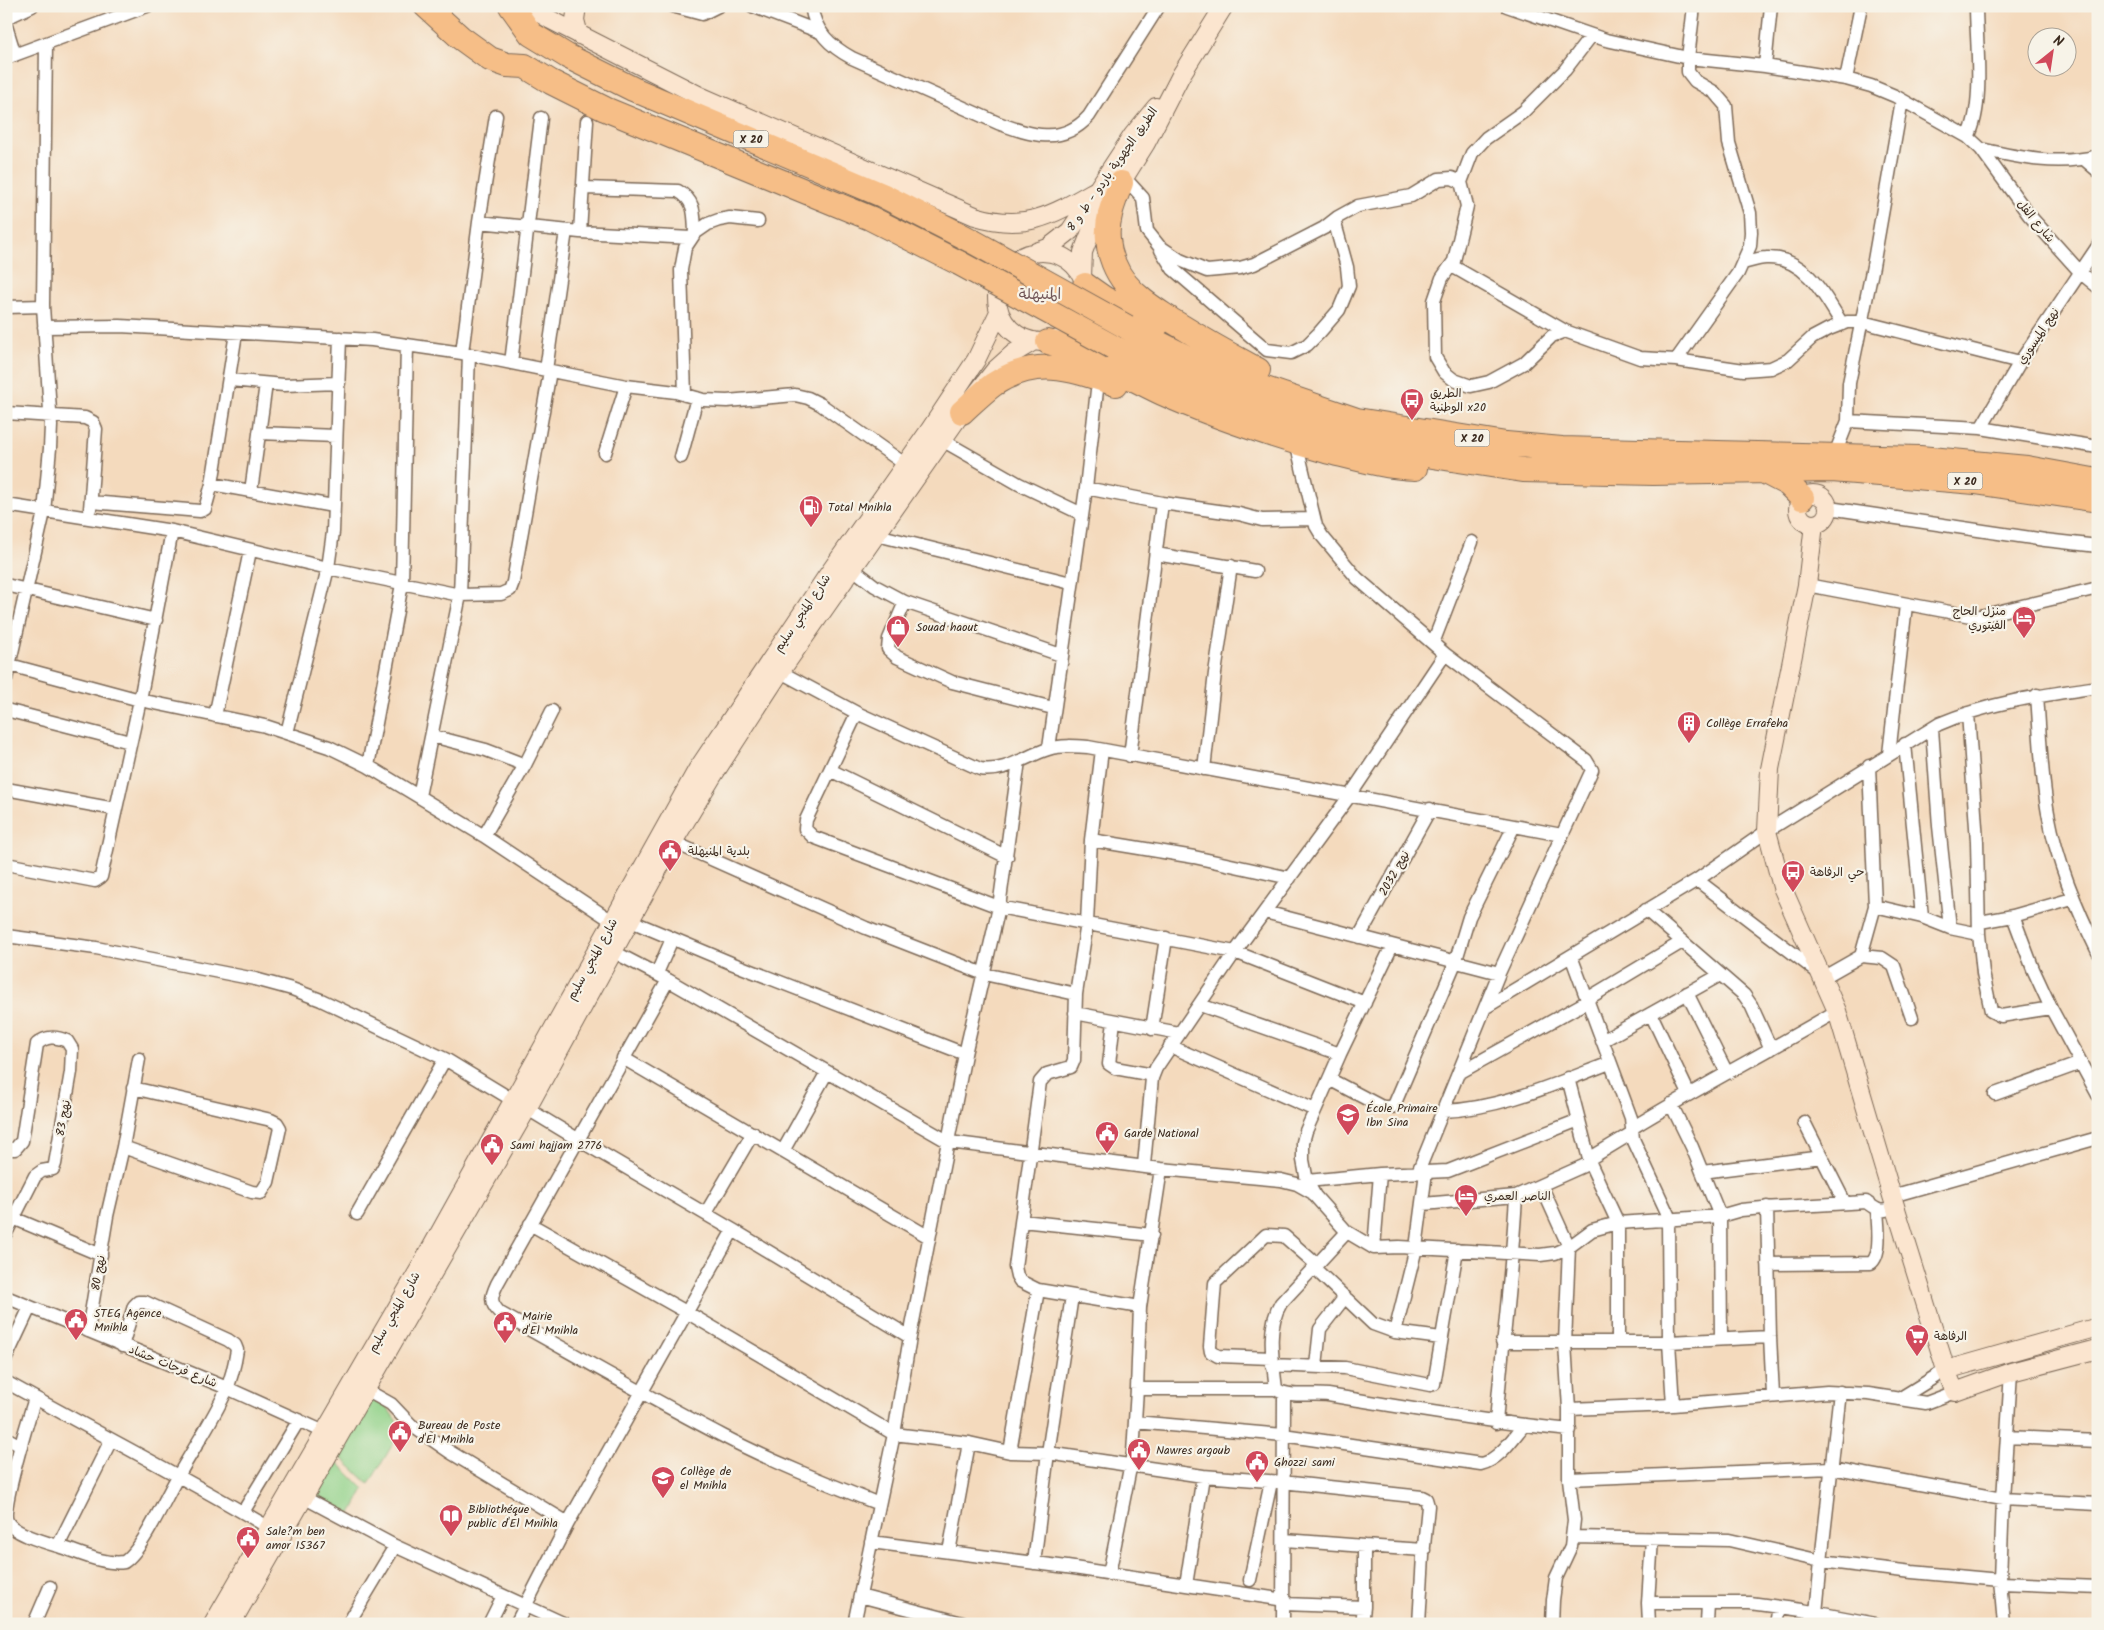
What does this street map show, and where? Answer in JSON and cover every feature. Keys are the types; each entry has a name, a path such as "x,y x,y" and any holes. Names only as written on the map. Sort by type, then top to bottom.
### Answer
{"highway":[{"name":"X 20","path":"426,6 454,32 482,54 499,62 526,66 551,82 605,109 870,218 959,263 1113,347 1174,377 1238,403 1355,440 1413,453 1523,470"},
{"name":"X 20","path":"511,6 531,34 567,56 633,89 882,195 972,241 1127,327 1184,356 1236,379 1357,420 1506,444 1562,449 1835,454 1974,462 2027,468 2098,481"},
{"path":"1122,180 1111,208 1108,237 1112,258 1126,284 1141,299 1161,313 1204,341 1258,370"},
{"name":"X 20","path":"1084,281 1105,299 1167,331 1232,361 1334,396 1447,430 1506,444"},
{"name":"X 20","path":"1041,342 1071,348 1162,393 1216,416 1296,442 1358,459 1405,468 1653,473 1832,470 2026,488 2098,500"},
{"path":"962,412 994,384 1023,371 1043,367 1069,368 1216,416"},
{"path":"1762,470 1780,478 1802,498"}],"main road":[{"name":"X 20","path":"528,6 579,35 709,100 841,156 954,208 991,221 1008,223 1042,219 1098,189"},
{"path":"577,6 574,20 579,35"},
{"name":"الطريق الجهوية باردو - ط و 8","path":"1084,281 1081,265 1087,240 1146,143 1181,75 1224,6"},
{"name":"الطريق الجهوية باردو - ط و 8","path":"1036,252 1048,248 1070,231 1133,135 1181,75"},
{"path":"1036,252 1050,253 1063,257 1074,266 1084,281 1087,298 1080,322 1060,338 1041,342 1012,331 1004,322 999,312 997,303 998,288 1003,273 1013,262 1027,254 1036,252"},
{"name":"شارع المنجي سليم","path":"230,1624 303,1497 331,1435 420,1268 614,952 673,842 773,668 976,360 999,312"},
{"name":"شارع المنجي سليم","path":"213,1624 268,1528 331,1435 366,1390 521,1103 612,922 697,770 773,668 853,569 942,440 995,370 1014,353 1041,342"},
{"path":"1818,494 1824,497 1829,508 1825,519 1814,524 1803,520 1799,515 1798,503 1806,495 1818,494"},
{"path":"1814,524 1807,585 1770,769 1767,831 1782,887 1801,932 1824,977 1837,1011 1893,1202 1946,1370 1955,1392 2011,1372 2098,1349"},
{"path":"1946,1370 2098,1327"}],"street":[{"path":"6,18 32,6"},
{"path":"6,26 11,57 46,44 118,11 147,6"},
{"path":"672,6 702,14 718,6"},
{"path":"752,6 820,32"},
{"path":"812,13 820,32 838,50 868,66 998,123 1021,131 1053,135 1064,134 1074,129 1089,116 1159,6"},
{"path":"1507,6 1591,36 1688,58 1765,66 1846,79 1871,86 1902,100 1968,137 1982,149 2018,157 2051,161 2084,160 2098,156"},
{"path":"1676,360 1738,273 1750,246 1750,213 1729,143 1726,106 1714,92 1691,77 1688,72 1694,6"},
{"path":"1765,66 1771,6"},
{"path":"1846,79 1861,6"},
{"path":"1968,137 1974,126 1978,108 1976,6"},
{"path":"1565,331 1552,336 1524,363 1489,382 1471,386 1454,380 1444,372 1435,357 1434,302 1442,278 1452,266 1467,206 1461,182 1472,153 1480,143 1523,112 1565,70 1591,36"},
{"path":"6,679 8,664 28,590 44,512 51,416 43,306 46,44"},
{"path":"1835,454 1848,421 1849,383 1862,322 1902,100"},
{"path":"419,796 460,595 465,354 480,222 496,116"},
{"path":"511,364 541,118"},
{"path":"580,232 587,120"},
{"name":"شارع الفل","path":"1982,149 2029,215 2082,273 2098,287"},
{"path":"2084,160 2098,171"},
{"path":"1158,246 1180,260 1207,270 1240,268 1254,264 1315,233 1358,206 1411,196 1440,179 1452,178 1461,182"},
{"path":"1122,180 1142,198 1147,231 1173,269 1267,350 1291,353 1307,345 1339,310 1349,286 1347,267 1334,220"},
{"path":"584,188 678,191 686,195 692,202 694,210 693,236"},
{"path":"681,457 691,397 681,270 685,248 693,236 708,224 718,220 730,218 758,221"},
{"path":"480,222 580,232 693,236"},
{"path":"6,505 172,531 250,551 460,595 501,594 506,592 512,586 548,370 566,231"},
{"name":"نهج الميسوري","path":"1981,428 2020,362 2082,273 2098,246"},
{"path":"1743,263 1766,258 1780,258 1792,263 1808,274 1842,324"},
{"path":"1452,266 1565,331 1640,358 1676,360 1744,370 1771,368 1788,360 1812,338 1842,324 1862,322 2020,362"},
{"path":"6,308 43,306"},
{"path":"44,327 120,326 340,338 407,345 465,354 626,386 716,401 795,394 808,398 906,465"},
{"path":"91,502 200,511 205,508 212,484 236,333"},
{"path":"288,733 328,568 333,532 332,506 340,338"},
{"path":"368,766 402,584 407,345"},
{"path":"230,380 266,384 312,385 338,383"},
{"path":"250,491 266,384"},
{"path":"605,453 626,386"},
{"path":"1049,748 1053,708 1086,488 1097,390"},
{"path":"6,413 85,418 95,425 89,519"},
{"path":"1848,421 1981,428 2098,447"},
{"path":"260,433 336,436"},
{"path":"942,440 1019,484 1082,514"},
{"path":"1296,442 1313,519 1322,536 1357,578 1445,654 1590,765 1592,774 1562,834 1499,973 1443,1111 1422,1172 1423,1204 1416,1248 1395,1332"},
{"path":"212,484 332,506"},
{"path":"1086,488 1162,503 1273,521 1313,519"},
{"path":"1130,756 1162,503"},
{"path":"1829,508 2098,546"},
{"path":"6,864 95,881 102,874 114,809 140,700 172,531"},
{"path":"877,535 1071,583"},
{"path":"1433,643 1472,542"},
{"path":"215,716 250,551"},
{"path":"1156,554 1255,570"},
{"path":"1204,769 1215,673 1231,566"},
{"path":"853,569 875,586 905,602 1061,655"},
{"path":"6,585 156,620"},
{"path":"1807,585 1976,617 2098,588"},
{"path":"905,602 889,639 888,649 897,657 952,682 1053,708"},
{"path":"1889,754 1906,605"},
{"path":"1144,1165 1153,1076 1170,1046 1235,952 1351,794 1445,654"},
{"path":"8,664 140,700 265,726 329,747 368,766 484,836 612,922"},
{"path":"773,668 857,713 980,769 998,769 1049,748 1075,746 1351,794 1562,834"},
{"path":"1486,1007 1696,880 1767,831 1932,728 1968,713 2037,696 2098,687"},
{"path":"2037,696 2048,812 2052,834 2072,899 2098,952"},
{"path":"6,710 130,742"},
{"path":"484,836 525,765 552,711"},
{"path":"857,713 806,820 805,830 821,842 999,907 1087,922 1235,952 1365,1003"},
{"path":"1968,713 1977,841 1983,973 1991,1011 2001,1016 2051,1008"},
{"path":"1932,728 1939,826 1950,928"},
{"path":"432,736 486,750 525,765"},
{"path":"1905,744 1922,917"},
{"path":"1102,750 1092,840 1087,922 1076,994 1073,1064 1066,1069 1047,1074 1040,1082 1015,1272 1016,1276 1024,1284 1038,1290 1140,1307"},
{"path":"854,1624 894,1434 910,1337 965,1054 999,907 1019,761"},
{"path":"1861,956 1875,906 1869,766"},
{"path":"830,770 1007,857"},
{"path":"6,789 114,809"},
{"name":"نهج 2032","path":"1359,937 1430,809"},
{"path":"1328,1079 1382,1107 1392,1107 1399,1096 1455,963 1472,912 1514,826"},
{"path":"1092,840 1194,857 1290,878"},
{"path":"673,842 866,928 984,974 1076,994"},
{"path":"1696,880 1824,977 1861,956 1882,958 1894,966 1912,1018"},
{"path":"1875,906 1922,917 1950,928 1980,928 2013,916 2072,899"},
{"path":"1646,910 1738,989 1748,1000 1772,1049"},
{"path":"1265,912 1499,973"},
{"path":"2013,916 2033,970 2051,1008 2098,1095"},
{"path":"630,921 965,1054"},
{"path":"6,936 96,948 255,979 292,989 321,1000 445,1058 910,1337"},
{"path":"1152,1029 1166,938"},
{"path":"672,939 663,976 624,1058 497,1284 492,1298 493,1306 500,1313 643,1393 773,1460 879,1504"},
{"path":"1459,1073 1587,1000 1682,942"},
{"path":"1392,946 1328,1079 1303,1142 1302,1160 1307,1181 1314,1193 1347,1232 1374,1248 1399,1246 1513,1254 1549,1254 1569,1247 1592,1230 1618,1223 1670,1221 1720,1216 1741,1210 1866,1202 1877,1211 1878,1252 1871,1263 1768,1264"},
{"path":"614,952 663,976 948,1142 1144,1165 1161,1169 1281,1180 1296,1184 1314,1193"},
{"path":"1571,956 1630,1118 1632,1130 1647,1171 1670,1221 1669,1342 1673,1405"},
{"path":"1602,1041 1720,974"},
{"path":"1687,993 1727,1073"},
{"path":"1200,1005 1340,1054"},
{"path":"1423,1204 1516,1196 1541,1185 1590,1161 1671,1104 1837,1011"},
{"path":"1075,1013 1179,1033"},
{"path":"1651,1014 1688,1094"},
{"path":"1114,1021 1109,1064 1115,1068 1153,1076"},
{"name":"نهج 83","path":"6,1149 15,1149 22,1141 37,1044 43,1039 60,1038 67,1041 72,1049 71,1072 55,1164 52,1169 42,1171 35,1176 9,1216"},
{"path":"1170,1046 1315,1110"},
{"path":"357,1214 445,1058"},
{"path":"624,1058 929,1237"},
{"name":"نهج 80","path":"88,1331 138,1059"},
{"path":"1443,1111 1484,1106 1610,1063"},
{"path":"1995,1094 2081,1064"},
{"path":"783,1151 827,1072"},
{"path":"1568,1078 1590,1161 1618,1223 1618,1341"},
{"path":"123,1147 252,1192 261,1192 268,1182 280,1128 277,1123 271,1120 133,1088"},
{"path":"1671,1104 1720,1216 1721,1338"},
{"path":"1307,1181 1456,1169 1579,1120"},
{"path":"1804,1122 1845,1203"},
{"path":"706,1213 753,1133"},
{"path":"1877,1211 1893,1202 2098,1138"},
{"path":"1702,1172 1822,1157"},
{"path":"1109,1574 1130,1464 1135,1422 1140,1307 1161,1169"},
{"path":"1374,1248 1380,1174"},
{"path":"1541,1185 1569,1247 1565,1342 1570,1430 1569,1478 1574,1520 1573,1537 1556,1578 1552,1624"},
{"path":"1496,1423 1502,1342 1513,1254 1516,1196"},
{"path":"1767,1208 1773,1396"},
{"path":"6,1233 9,1216 101,1255"},
{"path":"1022,1221 1152,1235"},
{"path":"530,1224 688,1313 894,1434 968,1442 1010,1452 1048,1453 1203,1476 1422,1497 1426,1499 1428,1506 1419,1624"},
{"path":"516,1624 524,1605 568,1523 643,1393 733,1230"},
{"path":"1250,1580 1277,1482 1283,1434 1280,1391 1272,1361 1276,1311 1347,1232"},
{"path":"1440,1338 1395,1332 1373,1324 1284,1236 1266,1235 1215,1283 1211,1352 1218,1356 1345,1368 1434,1384 1440,1338 1456,1250"},
{"path":"1010,1452 1038,1290"},
{"path":"1034,1563 1048,1453 1072,1296"},
{"name":"شارع فرحات حشاد","path":"6,1297 227,1388 331,1435"},
{"path":"1316,1366 1320,1329 1345,1297"},
{"path":"35,1398 6,1509 6,1520 12,1527 22,1533 58,1546 110,1562 124,1562 136,1551 212,1419 227,1388 236,1356 235,1345 228,1340 145,1302 135,1304 122,1346"},
{"path":"6,1358 30,1307"},
{"path":"1502,1342 1669,1342 1770,1337"},
{"path":"1899,1399 1946,1370"},
{"path":"2004,1624 2000,1581 2011,1372"},
{"path":"6,1382 243,1512 268,1528"},
{"path":"1137,1389 1280,1391 1325,1395 1496,1423 1570,1430"},
{"path":"366,1390 392,1404 411,1425 450,1452 568,1523"},
{"path":"1569,1409 1673,1405 1840,1392 1926,1403 1955,1392"},
{"path":"1816,1613 1840,1392"},
{"path":"243,1512 299,1420"},
{"path":"1135,1422 1283,1434 1481,1464 1487,1463 1499,1453 1524,1425"},
{"path":"2007,1437 2098,1441"},
{"path":"6,1438 21,1446"},
{"path":"58,1546 111,1440"},
{"path":"949,1552 968,1442"},
{"path":"1569,1478 1831,1468 2003,1499 2098,1504"},
{"path":"1186,1585 1203,1476"},
{"path":"1277,1482 1285,1540 1283,1624"},
{"path":"303,1497 394,1546 565,1624"},
{"path":"1573,1537 1729,1540 1821,1561 2000,1581 2098,1587"},
{"path":"1649,1624 1648,1603 1652,1538"},
{"path":"1285,1540 1424,1550"},
{"path":"871,1542 1186,1585 1284,1602 1364,1607"},
{"path":"348,1624 394,1546"},
{"path":"1362,1624 1364,1607 1364,1546"},
{"path":"34,1624 50,1587"},
{"path":"490,1624 502,1596"},
{"path":"860,1596 966,1624"},
{"path":"1648,1603 1750,1603 1876,1624"},
{"path":"1707,1624 1708,1603"},
{"path":"1776,1624 1779,1607"}],"green space":[{"path":"373,1387 402,1429 369,1484 336,1453"},
{"path":"334,1459 364,1489 346,1523 312,1495"}],"place":[{"name":"الطريق الوطنية x20","path":"1412,421"},
{"name":"Total Mnihla","path":"811,528"},
{"name":"منزل الحاج الفيتوري","path":"2024,639"},
{"name":"Souad haout","path":"898,648"},
{"name":"Collège Errafeha","path":"1689,744"},
{"name":"بلدية المنيهلة","path":"670,872"},
{"name":"حي الرفاهة","path":"1793,893"},
{"name":"École Primaire Ibn Sina","path":"1348,1136"},
{"name":"Garde National","path":"1107,1154"},
{"name":"Sami hajjam 2776","path":"492,1166"},
{"name":"الناصر العمري","path":"1466,1217"},
{"name":"STEG Agence Mnihla","path":"76,1341"},
{"name":"Mairie d'El Mnihla","path":"505,1344"},
{"name":"الرفاهة","path":"1917,1357"},
{"name":"Bureau de Poste d'El Mnihla","path":"400,1453"},
{"name":"Nawres argoub","path":"1139,1471"},
{"name":"Ghozzi sami","path":"1257,1483"},
{"name":"Collège de el Mnihla","path":"663,1499"},
{"name":"Bibliothéque public d'El Mnihla","path":"451,1537"},
{"name":"Sale?m ben amor 15367","path":"248,1559"}],"district":[{"name":"المنيهلة","path":"1040,294"}]}
